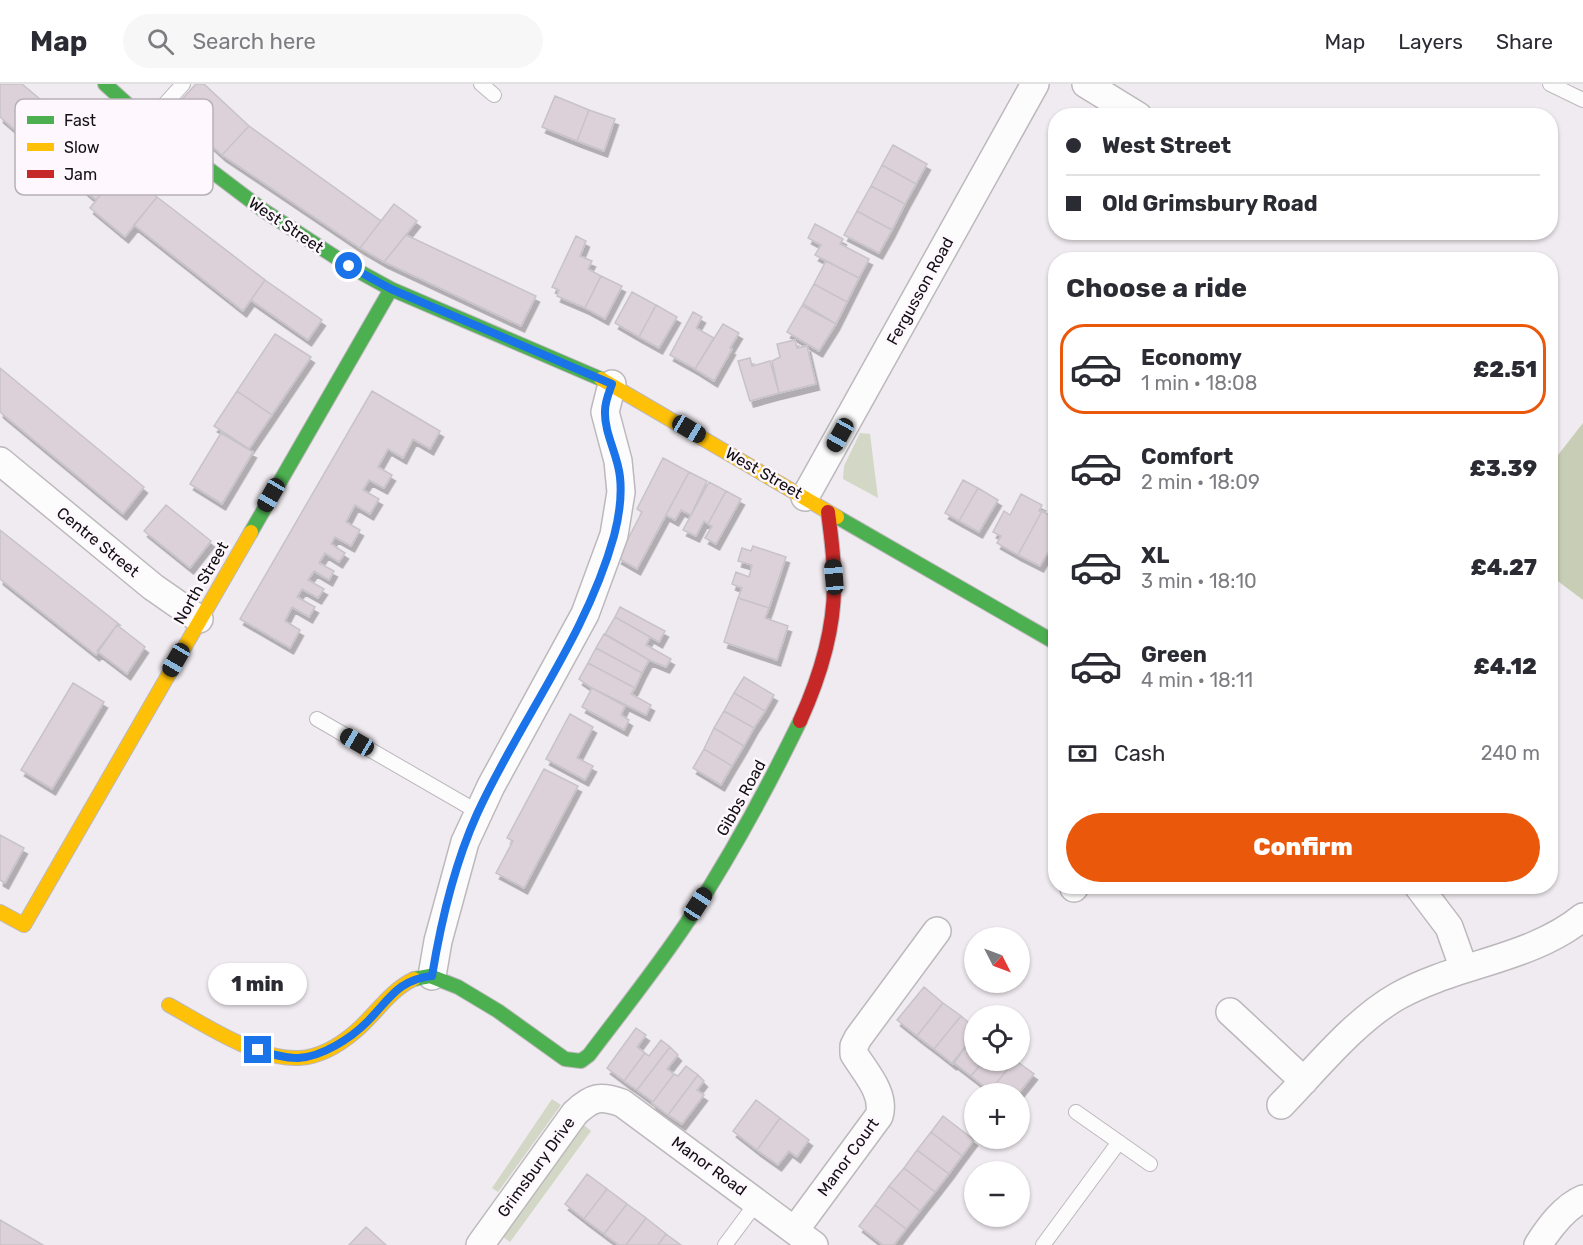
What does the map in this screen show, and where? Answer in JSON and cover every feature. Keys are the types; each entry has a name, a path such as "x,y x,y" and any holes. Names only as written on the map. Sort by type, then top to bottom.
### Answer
{"street":[{"name":"West Street","path":"105,84 121,99"},
{"name":"Fergusson Road","path":"805,497 1035,84"},
{"path":"1086,84 1125,108"},
{"name":"West Street","path":"213,172 310,242 391,289 612,384 1048,638"},
{"name":"North Street","path":"0,912 24,925 391,289"},
{"path":"169,1005 258,1050 279,1056 300,1058 320,1052 353,1034 367,1022 392,993 405,983 419,977 432,976 451,887 465,842 478,812 585,614 614,535 621,492 618,461 605,412 606,400 612,384"},
{"name":"Centre Street","path":"0,461 153,587 200,619"},
{"name":"Gibbs Road","path":"432,976 450,982 467,992 565,1059 582,1061 589,1055 657,964 718,874 807,706 829,638 834,606 834,577 828,512"},
{"path":"1424,894 1449,927 1464,969"},
{"path":"1281,1105 1360,1023 1398,996 1464,969 1515,953 1546,940 1583,917"},
{"name":"Manor Court","path":"805,1237 879,1116 882,1107 880,1098 854,1054 854,1046 938,931"},
{"path":"1230,1012 1304,1081"},
{"name":"Manor Road","path":"598,1098 609,1098 622,1103 805,1237"},
{"name":"Grimsbury Drive","path":"480,1245 575,1113 585,1103 598,1098"},
{"path":"1538,1245 1557,1221 1576,1202 1583,1199"}],"lane":[{"path":"169,99 183,84"},
{"path":"481,84 494,95"},
{"path":"1550,84 1583,100"},
{"path":"317,719 478,812"},
{"path":"1076,1112 1150,1164"},
{"path":"1043,1245 1119,1142"},
{"path":"725,1245 757,1202"}],"green space":[{"path":"1583,423 1583,600 1558,581 1558,455"},
{"path":"860,433 870,434 878,498 843,479 844,466"},
{"path":"552,1099 561,1105 498,1192 492,1188"},
{"path":"584,1125 591,1131 510,1242 503,1237"}],"building":[{"path":"0,84 22,84 40,99 15,99 15,130 0,117"},
{"path":"196,84 204,84 249,126 222,155 213,147 213,99 182,99"},
{"path":"555,96 589,110 577,141 542,127"},
{"path":"589,110 615,119 604,151 577,141"},
{"path":"249,126 381,221 360,248 222,155"},
{"path":"893,145 927,164 916,184 882,165"},
{"path":"882,165 916,184 905,204 871,186"},
{"path":"871,186 905,204 892,230 857,211"},
{"path":"90,195 100,195 96,200"},
{"path":"100,195 154,195 157,197 125,237 90,208"},
{"path":"157,197 265,280 243,311 134,225"},
{"path":"394,204 417,221 384,262 360,248"},
{"path":"857,211 892,230 879,253 844,235"},
{"path":"815,224 843,239 840,244 869,259 859,278 815,255 821,245 808,238"},
{"path":"406,235 536,296 521,326 384,262"},
{"path":"576,236 586,241 580,256 592,261 588,269 601,276 585,308 557,296 559,290 552,287"},
{"path":"826,261 859,278 847,302 814,284"},
{"path":"601,276 622,286 605,319 585,308"},
{"path":"265,280 322,320 308,340 251,300"},
{"path":"814,284 847,302 836,324 802,306"},
{"path":"632,292 656,305 639,337 615,323"},
{"path":"803,304 836,324 819,351 787,332"},
{"path":"656,305 677,317 659,348 639,337"},
{"path":"693,312 702,317 696,328 714,338 695,369 670,355"},
{"path":"723,324 739,333 714,381 695,369"},
{"path":"275,334 311,357 272,415 237,391"},
{"path":"795,340 797,348 807,346 816,384 779,393 772,361 780,357 777,344"},
{"path":"750,358 752,366 770,361 779,393 750,401 738,361"},
{"path":"0,368 144,487 123,514 0,412"},
{"path":"237,391 272,415 249,449 214,426"},
{"path":"372,391 440,431 430,449 413,439 403,458 388,449 378,467 392,475 384,488 369,480 363,490 379,499 370,514 355,505 346,522 360,530 351,546 335,537 331,544 345,553 339,562 325,553 319,563 334,571 329,580 314,571 308,580 324,589 318,598 302,589 297,597 315,607 309,617 292,607 285,621 300,630 290,648 240,619"},
{"path":"221,433 253,452 222,504 190,484"},
{"path":"663,458 689,472 637,569 618,558 642,512 637,509"},
{"path":"689,472 707,481 691,515 681,510 675,520 666,515"},
{"path":"963,480 978,488 959,521 945,513"},
{"path":"709,482 726,491 708,524 704,521 696,536 683,530"},
{"path":"978,488 998,500 979,532 959,521"},
{"path":"726,491 741,499 716,544 705,538 712,526 708,524"},
{"path":"1021,494 1042,505 1039,511 1042,511 1018,555 997,543 1001,536 993,532 1004,511 1010,515"},
{"path":"166,505 211,541 190,568 144,531"},
{"path":"1042,511 1048,514 1048,552 1040,566 1018,555"},
{"path":"0,530 120,625 117,625 96,655 0,579"},
{"path":"753,546 786,557 769,608 738,598 742,588 732,584 736,572 749,577 752,565 738,561 742,548 751,551"},
{"path":"738,598 769,608 765,618 788,626 777,660 724,642"},
{"path":"620,607 665,631 659,642 615,617"},
{"path":"615,617 650,637 646,645 671,659 666,667 649,660 605,634"},
{"path":"117,625 145,647 127,674 97,651"},
{"path":"604,634 649,660 642,673 596,648"},
{"path":"596,648 642,673 635,688 588,663"},
{"path":"588,663 635,688 631,694 651,705 646,715 579,679"},
{"path":"744,677 774,695 765,711 734,693"},
{"path":"73,683 104,702 52,789 21,770"},
{"path":"592,688 625,706 621,715 629,720 624,730 582,707"},
{"path":"734,693 765,711 754,728 724,711"},
{"path":"724,711 754,728 744,746 714,728"},
{"path":"570,714 593,727 577,758 593,766 585,780 546,759"},
{"path":"714,728 744,746 732,766 704,749"},
{"path":"704,749 732,766 721,785 693,768"},
{"path":"544,769 578,786 524,888 496,873 513,841 507,838"},
{"path":"0,835 24,848 5,883 0,880"},
{"path":"924,987 943,1003 917,1036 897,1020"},
{"path":"943,1003 961,1016 934,1049 917,1036"},
{"path":"961,1016 964,1019 964,1050 953,1064 934,1049"},
{"path":"636,1028 646,1035 637,1047 645,1053 624,1081 607,1068"},
{"path":"661,1040 670,1047 637,1090 624,1081 645,1053 649,1056"},
{"path":"670,1047 678,1055 667,1069 674,1074 653,1102 637,1090"},
{"path":"964,1048 964,1071 953,1062"},
{"path":"686,1066 698,1075 668,1115 652,1103 674,1074 678,1076"},
{"path":"965,1071 975,1071 971,1076"},
{"path":"975,1071 1006,1071 996,1083 980,1083 971,1076"},
{"path":"1006,1071 1030,1071 1034,1074 1027,1083 996,1083"},
{"path":"698,1075 704,1081 697,1090 704,1095 682,1124 668,1115"},
{"path":"756,1100 780,1118 757,1150 733,1131"},
{"path":"943,1116 964,1132 964,1149 967,1149 962,1156 931,1132"},
{"path":"780,1118 809,1140 797,1157 789,1151 778,1165 757,1150"},
{"path":"931,1132 962,1156 949,1174 917,1150"},
{"path":"917,1150 949,1174 935,1192 904,1168"},
{"path":"904,1168 935,1192 920,1211 889,1186"},
{"path":"587,1174 607,1189 584,1219 565,1204"},
{"path":"889,1186 920,1211 906,1229 875,1205"},
{"path":"607,1189 627,1204 604,1234 584,1219"},
{"path":"627,1204 646,1218 626,1245 619,1245 604,1234"},
{"path":"875,1205 906,1229 894,1245 883,1245 859,1226"},
{"path":"646,1218 666,1234 658,1245 626,1245"},
{"path":"0,1220 43,1245 0,1245"},
{"path":"366,1227 386,1245 349,1245"},
{"path":"666,1234 681,1245 658,1245"}],"traffic: fast":[{"path":"105,84 122,99"},
{"path":"213,172 263,210 349,266 391,289 601,379"},
{"path":"251,532 391,289"},
{"path":"837,517 1048,638"},
{"path":"414,979 430,976 458,987 498,1011 565,1059 581,1061 589,1055 628,1004 690,918 748,821 800,721"}],"traffic: slow":[{"path":"601,379 837,517"},
{"path":"0,912 24,925 251,532"},
{"path":"169,1005 249,1047 283,1057 299,1058 330,1049 344,1041 398,989 414,979"}],"traffic: jam":[{"path":"800,721 819,672 831,621 834,567 828,512"}],"route":[{"path":"258,1050 279,1056 300,1058 320,1052 353,1034 367,1022 392,993 405,983 419,977 432,976 451,887 465,842 478,812 585,614 614,535 621,492 618,461 605,412 606,400 612,384 391,289 349,266"}]}
